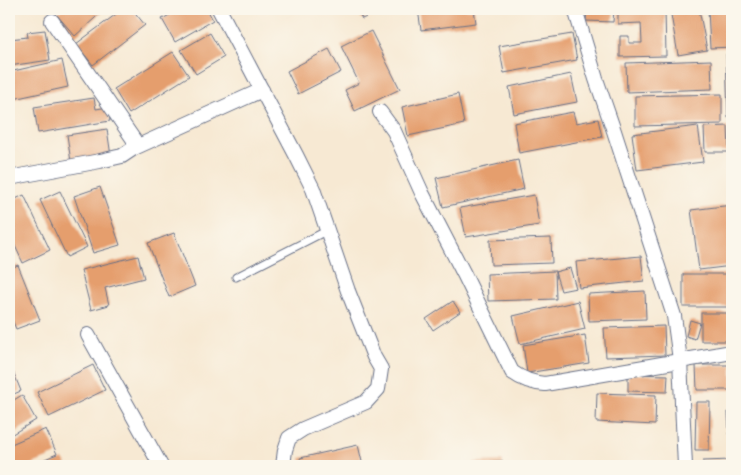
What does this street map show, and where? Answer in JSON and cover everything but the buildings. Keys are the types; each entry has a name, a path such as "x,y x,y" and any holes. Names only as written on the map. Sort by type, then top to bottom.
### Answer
{"street":[{"path":"219,9 313,189 326,231 374,357 381,369 378,389 366,402 303,429 289,438 284,450 283,466"},
{"path":"575,9 674,316 680,360 685,466"},
{"path":"52,21 134,140 134,148"},
{"path":"9,178 122,156 134,148 262,90"},
{"path":"380,112 394,131 422,193 512,372 522,379 545,384 732,352"},
{"path":"88,335 162,466"}],"lane":[{"path":"236,277 326,231"}]}
